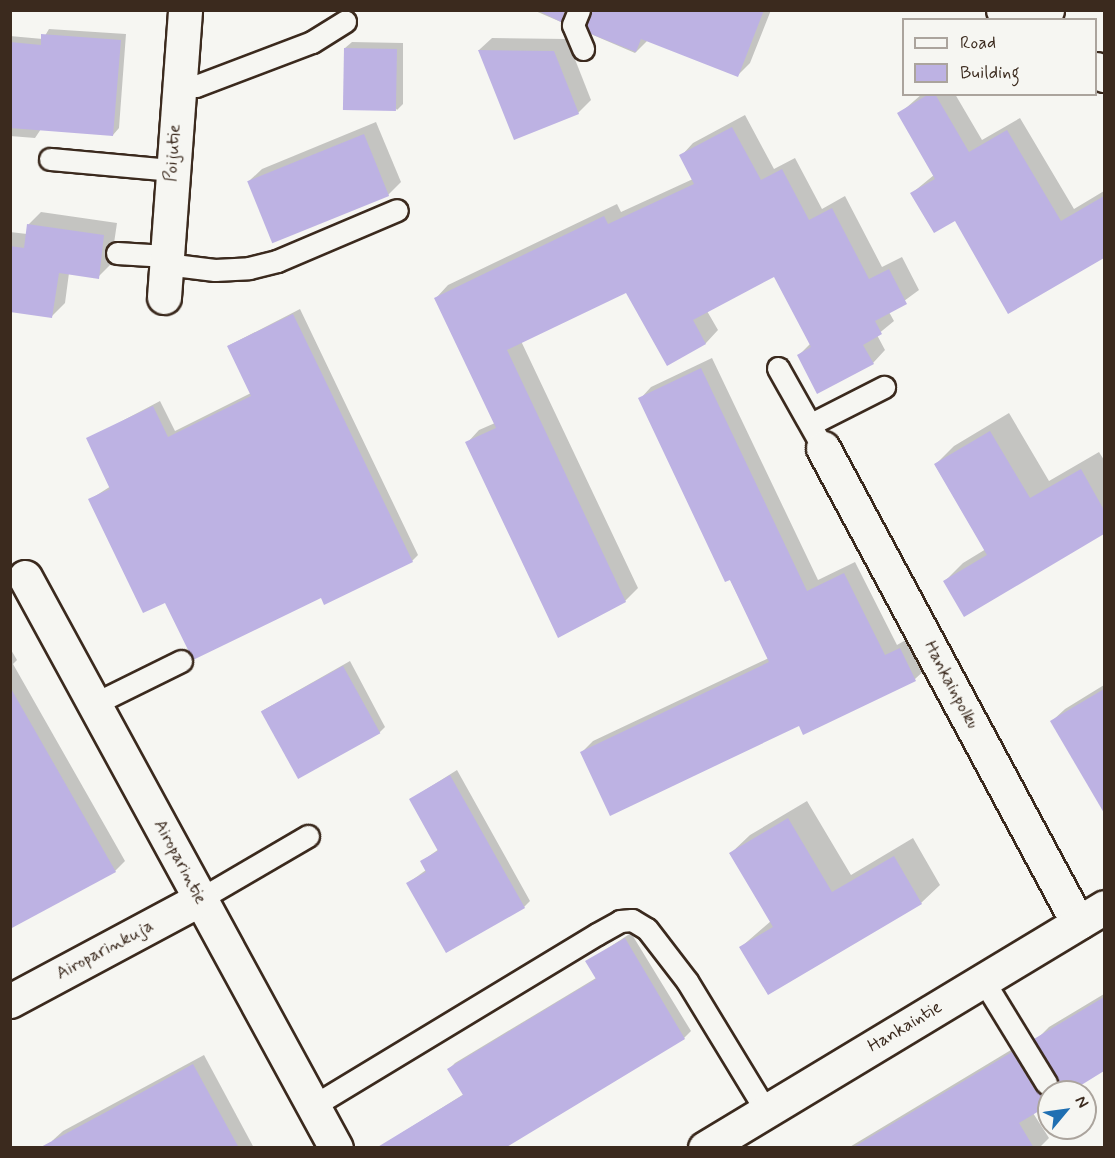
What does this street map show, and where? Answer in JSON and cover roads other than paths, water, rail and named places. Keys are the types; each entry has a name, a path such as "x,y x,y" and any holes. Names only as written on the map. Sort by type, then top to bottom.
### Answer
{"street":[{"name":"Poijutie","path":"164,297 171,170 185,10"},
{"path":"1003,10 1017,18"},
{"name":"Hankainpolku","path":"817,436 1091,915"},
{"name":"Airoparintie","path":"25,577 336,1148"},
{"name":"Airoparinkuja","path":"10,1001 201,899"},
{"name":"Hankaintie","path":"705,1148 1091,915"}],"lane":[{"path":"579,10 573,25 583,49"},
{"path":"178,84 196,86 312,42 345,21"},
{"path":"50,159 171,170"},
{"path":"117,253 215,270 249,268 277,261 397,210"},
{"path":"778,368 817,436 884,387"},
{"path":"94,704 181,661"},
{"path":"201,899 308,836"},
{"path":"313,1106 597,934 620,921 632,920 647,929 687,981 765,1111"},
{"path":"983,980 1044,1080"}]}
